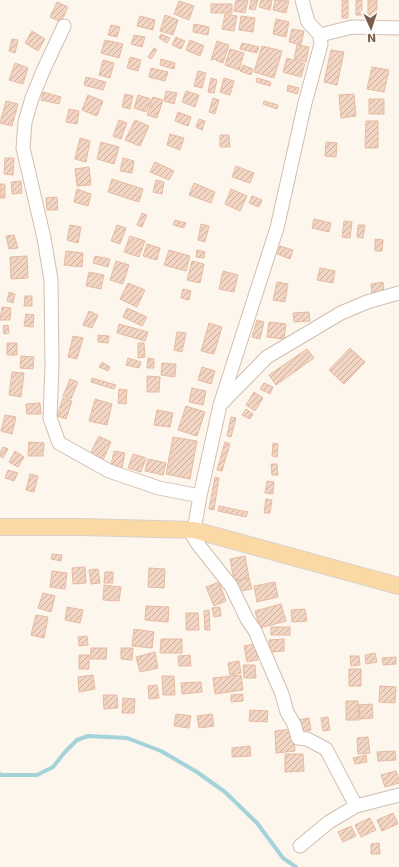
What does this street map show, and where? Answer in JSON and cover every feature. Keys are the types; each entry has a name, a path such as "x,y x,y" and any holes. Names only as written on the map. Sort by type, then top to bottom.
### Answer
{"main road":[{"path":"7,526 194,530 399,586"}],"street":[{"path":"302,0 308,22 320,35 321,44 305,103 277,228 220,405 200,496 193,536 230,586 247,619 256,631 282,694 287,712 294,724 298,738 307,739 326,749 356,806"},
{"path":"64,26 32,98 25,122 23,148 44,238 51,280 52,365 50,418 59,443 109,471 159,488 200,496"},
{"path":"320,35 352,27 399,28"},
{"path":"220,405 267,357 341,313 367,302 399,293"},
{"path":"300,846 329,822 356,806 399,795"}],"building":[{"path":"236,0 248,0 245,13 234,11"},
{"path":"251,0 258,0 255,10 249,9"},
{"path":"261,0 272,0 270,10 259,7"},
{"path":"275,0 289,1 286,13 273,10"},
{"path":"342,0 348,0 348,18 342,18"},
{"path":"356,0 362,0 362,15 356,15"},
{"path":"368,0 377,0 377,16 368,16"},
{"path":"179,1 194,6 189,20 174,14"},
{"path":"57,2 68,7 61,22 50,17"},
{"path":"211,4 232,4 232,13 211,13"},
{"path":"225,14 237,16 234,31 222,29"},
{"path":"165,15 178,20 173,35 160,31"},
{"path":"140,16 155,20 153,30 137,26"},
{"path":"241,16 255,18 253,32 239,30"},
{"path":"276,19 289,22 286,37 273,34"},
{"path":"194,24 209,27 208,35 193,32"},
{"path":"111,25 120,27 117,37 108,35"},
{"path":"292,29 304,31 301,45 289,42"},
{"path":"32,31 45,39 38,51 25,43"},
{"path":"161,34 170,38 167,43 159,38"},
{"path":"134,35 145,37 142,47 131,44"},
{"path":"176,37 185,41 181,49 172,45"},
{"path":"12,39 18,40 15,53 9,51"},
{"path":"105,40 123,44 119,58 101,53"},
{"path":"190,40 204,46 200,56 186,50"},
{"path":"217,41 229,45 223,63 215,59 211,60"},
{"path":"242,43 259,47 257,53 240,49"},
{"path":"297,45 309,47 306,62 294,59"},
{"path":"262,46 282,51 274,78 254,72"},
{"path":"154,48 157,50 151,59 148,57"},
{"path":"230,49 244,53 239,70 225,65"},
{"path":"331,50 344,52 337,85 324,82"},
{"path":"130,57 141,60 138,71 127,68"},
{"path":"287,58 305,64 301,77 283,72"},
{"path":"161,59 175,63 174,69 160,65"},
{"path":"103,60 114,63 110,78 99,75"},
{"path":"15,63 28,68 23,84 9,80"},
{"path":"243,65 253,69 251,75 240,71"},
{"path":"372,67 389,70 384,92 367,89"},
{"path":"151,68 168,72 165,81 149,77"},
{"path":"198,71 206,73 202,88 194,86"},
{"path":"86,77 106,82 103,90 84,85"},
{"path":"211,78 217,80 214,93 208,92"},
{"path":"224,78 234,81 230,95 220,92"},
{"path":"257,78 271,82 270,86 256,82"},
{"path":"288,85 299,88 297,94 287,91"},
{"path":"166,91 177,93 174,104 164,101"},
{"path":"186,91 199,95 195,107 182,102"},
{"path":"43,92 61,97 59,104 41,100"},
{"path":"125,94 133,96 130,109 122,107"},
{"path":"354,94 356,116 341,118 339,95"},
{"path":"88,95 103,101 97,116 82,110"},
{"path":"138,95 151,99 146,112 134,108"},
{"path":"153,97 163,100 157,118 147,115"},
{"path":"213,98 219,100 215,114 209,112"},
{"path":"369,99 384,99 384,114 369,114"},
{"path":"6,101 18,104 12,126 0,123"},
{"path":"264,101 278,105 277,109 263,104"},
{"path":"69,109 79,111 77,124 66,122"},
{"path":"178,112 191,117 188,126 175,121"},
{"path":"199,119 205,121 202,130 196,127"},
{"path":"119,120 127,123 121,139 113,136"},
{"path":"135,120 149,126 140,146 125,140"},
{"path":"366,121 378,121 378,148 365,148"},
{"path":"170,134 184,138 180,150 167,145"},
{"path":"220,135 229,135 230,147 220,147"},
{"path":"80,138 90,141 86,162 75,159"},
{"path":"101,142 119,147 114,164 97,159"},
{"path":"326,142 337,143 336,157 325,156"},
{"path":"5,158 14,158 13,175 4,174"},
{"path":"123,158 134,161 132,173 120,171"},
{"path":"155,162 174,171 169,180 150,172"},
{"path":"236,166 254,173 250,183 232,177"},
{"path":"89,167 91,185 77,186 75,169"},
{"path":"112,179 143,189 139,202 108,192"},
{"path":"156,180 164,182 162,194 153,192"},
{"path":"21,181 22,193 12,194 11,182"},
{"path":"194,183 215,192 211,203 189,195"},
{"path":"0,184 5,184 5,198 0,198"},
{"path":"77,189 91,194 88,206 74,202"},
{"path":"231,189 247,196 240,211 225,204"},
{"path":"252,196 262,200 259,207 249,203"},
{"path":"57,197 58,210 47,210 46,198"},
{"path":"142,213 147,215 142,227 137,225"},
{"path":"314,219 331,223 329,232 312,228"},
{"path":"175,220 186,223 184,228 173,225"},
{"path":"344,221 352,222 350,238 342,237"},
{"path":"201,224 209,226 205,242 198,240"},
{"path":"70,225 81,227 78,243 67,240"},
{"path":"117,225 126,228 120,244 111,241"},
{"path":"358,225 365,225 363,238 357,237"},
{"path":"14,235 18,248 9,249 6,236"},
{"path":"130,236 145,241 139,257 124,252"},
{"path":"375,239 383,240 382,251 375,251"},
{"path":"147,244 160,248 157,260 143,256"},
{"path":"280,246 293,250 290,259 277,254"},
{"path":"169,250 190,256 186,271 164,265"},
{"path":"197,250 205,252 204,258 196,257"},
{"path":"66,251 83,253 82,267 64,265"},
{"path":"27,256 28,278 11,279 10,257"},
{"path":"95,256 110,259 108,267 93,263"},
{"path":"116,261 129,265 123,284 110,280"},
{"path":"192,261 204,264 200,283 187,280"},
{"path":"320,268 335,271 333,283 317,280"},
{"path":"223,271 238,275 234,292 219,289"},
{"path":"89,272 104,275 101,289 86,286"},
{"path":"277,282 288,284 285,302 273,300"},
{"path":"383,282 384,293 372,295 371,284"},
{"path":"128,283 145,290 137,307 120,299"},
{"path":"183,289 191,291 189,300 181,298"},
{"path":"9,292 15,294 13,303 7,301"},
{"path":"25,296 32,296 32,306 24,306"},
{"path":"2,307 11,308 10,320 0,320"},
{"path":"127,308 147,317 142,326 123,317"},
{"path":"89,311 98,315 92,328 83,325"},
{"path":"309,312 310,321 294,322 293,313"},
{"path":"26,314 34,315 33,327 24,326"},
{"path":"257,320 264,322 260,339 252,337"},
{"path":"269,322 286,324 284,339 267,337"},
{"path":"209,323 222,327 214,354 201,351"},
{"path":"119,324 148,332 145,341 117,333"},
{"path":"8,325 9,333 4,334 3,326"},
{"path":"177,332 186,333 182,352 174,350"},
{"path":"98,335 109,336 108,343 98,342"},
{"path":"73,336 83,338 77,359 68,357"},
{"path":"7,343 17,343 17,355 7,355"},
{"path":"138,343 144,343 145,357 138,358"},
{"path":"350,348 365,362 344,384 329,370"},
{"path":"307,349 314,358 276,385 269,375"},
{"path":"21,356 34,357 33,369 20,368"},
{"path":"128,358 141,362 139,368 126,365"},
{"path":"148,358 154,359 154,368 147,368"},
{"path":"102,362 110,367 108,371 99,367"},
{"path":"162,363 176,364 175,377 161,375"},
{"path":"202,367 215,371 211,384 198,380"},
{"path":"12,372 24,373 21,397 9,395"},
{"path":"147,376 160,377 159,392 147,392"},
{"path":"92,378 116,385 114,389 91,382"},
{"path":"70,379 78,382 71,399 63,396"},
{"path":"264,383 273,387 270,394 260,389"},
{"path":"192,388 206,391 203,405 189,402"},
{"path":"119,389 127,390 126,404 118,403"},
{"path":"254,392 263,398 255,411 246,405"},
{"path":"63,398 72,401 66,419 57,416"},
{"path":"95,399 112,404 107,425 89,421"},
{"path":"40,403 41,414 27,414 26,404"},
{"path":"186,406 205,412 197,436 178,430"},
{"path":"246,409 253,414 250,419 242,415"},
{"path":"157,410 173,413 170,427 154,425"},
{"path":"5,415 16,417 12,434 1,431"},
{"path":"231,417 236,418 231,437 227,436"},
{"path":"99,436 111,442 103,460 90,454"},
{"path":"173,437 197,441 190,479 166,474"},
{"path":"29,442 44,443 43,456 28,456"},
{"path":"225,442 230,444 222,471 217,470"},
{"path":"273,443 278,444 277,457 272,456"},
{"path":"3,447 8,449 3,458 0,456 0,453"},
{"path":"15,451 24,457 18,467 9,462"},
{"path":"114,451 125,453 122,468 111,465"},
{"path":"133,454 146,458 141,472 128,468"},
{"path":"148,459 166,463 163,475 145,471"},
{"path":"271,464 277,464 278,475 272,475"},
{"path":"8,470 18,473 14,481 5,478"},
{"path":"30,474 38,476 34,492 26,490"},
{"path":"215,477 219,478 214,510 209,509"},
{"path":"267,481 274,482 273,494 265,493"},
{"path":"266,499 272,500 270,513 264,513"},
{"path":"219,506 248,512 246,517 218,511"},
{"path":"52,554 62,555 61,561 51,559"},
{"path":"245,556 249,578 234,581 230,559"},
{"path":"85,567 86,583 73,584 72,568"},
{"path":"149,568 165,569 164,588 148,587"},
{"path":"98,569 100,583 91,584 89,570"},
{"path":"52,571 67,573 65,589 50,587"},
{"path":"105,572 113,572 113,583 104,583"},
{"path":"249,578 252,589 236,592 234,581"},
{"path":"219,582 226,601 214,606 206,587"},
{"path":"275,582 278,597 257,602 254,586"},
{"path":"104,585 121,587 119,601 103,600"},
{"path":"43,593 55,596 51,612 38,608"},
{"path":"281,604 286,621 260,628 255,611"},
{"path":"146,606 169,607 168,622 145,620"},
{"path":"67,607 83,610 80,623 65,620"},
{"path":"220,607 221,616 214,617 212,608"},
{"path":"305,609 307,621 292,622 291,610"},
{"path":"209,610 210,630 205,630 204,611"},
{"path":"186,613 198,613 199,630 186,630"},
{"path":"36,615 48,617 44,638 31,635"},
{"path":"271,627 290,627 290,635 271,635"},
{"path":"134,629 154,632 152,648 132,646"},
{"path":"87,636 88,645 79,646 78,637"},
{"path":"161,639 182,639 182,653 160,653"},
{"path":"284,639 284,651 270,652 269,640"},
{"path":"255,644 258,660 247,662 244,646"},
{"path":"91,648 107,648 106,659 90,659"},
{"path":"121,648 133,648 132,660 121,659"},
{"path":"155,652 158,668 140,672 136,657"},
{"path":"375,653 377,662 366,664 365,655"},
{"path":"79,655 89,655 89,669 79,669"},
{"path":"190,655 191,666 179,666 178,656"},
{"path":"350,656 359,656 360,665 351,666"},
{"path":"396,657 396,664 383,665 382,658"},
{"path":"239,661 241,673 230,675 228,663"},
{"path":"243,665 255,665 256,678 244,678"},
{"path":"349,669 361,669 361,686 349,686"},
{"path":"93,675 95,689 79,692 78,677"},
{"path":"241,675 243,690 215,694 213,678"},
{"path":"162,676 174,676 175,695 163,695"},
{"path":"201,682 202,692 182,694 181,683"},
{"path":"157,685 159,698 149,699 148,686"},
{"path":"380,686 396,687 395,703 379,702"},
{"path":"243,694 243,701 231,702 231,695"},
{"path":"103,695 117,695 118,708 104,709"},
{"path":"123,698 135,699 134,713 122,713"},
{"path":"346,701 358,701 359,720 346,720"},
{"path":"372,704 373,718 360,719 359,705"},
{"path":"250,710 268,711 267,722 249,721"},
{"path":"176,714 191,716 189,728 174,726"},
{"path":"212,714 214,726 199,728 197,716"},
{"path":"328,717 330,730 323,731 321,718"},
{"path":"309,718 311,730 299,732 297,720"},
{"path":"293,729 295,751 276,753 275,731"},
{"path":"368,737 370,753 358,754 357,738"},
{"path":"250,746 251,756 232,757 232,748"},
{"path":"395,751 396,760 378,761 377,752"},
{"path":"285,754 303,754 304,771 285,772"},
{"path":"366,755 367,762 355,764 353,758"},
{"path":"396,771 399,783 385,787 381,775"},
{"path":"393,813 398,824 382,831 377,820"},
{"path":"370,818 376,830 361,837 355,825"},
{"path":"351,826 356,836 343,842 338,832"},
{"path":"379,843 380,854 371,854 371,844"}],"waterway":[{"path":"0,774 37,775 53,767 77,740 88,736 127,738 161,751 197,772 225,792 257,823 283,858 296,867"}]}
